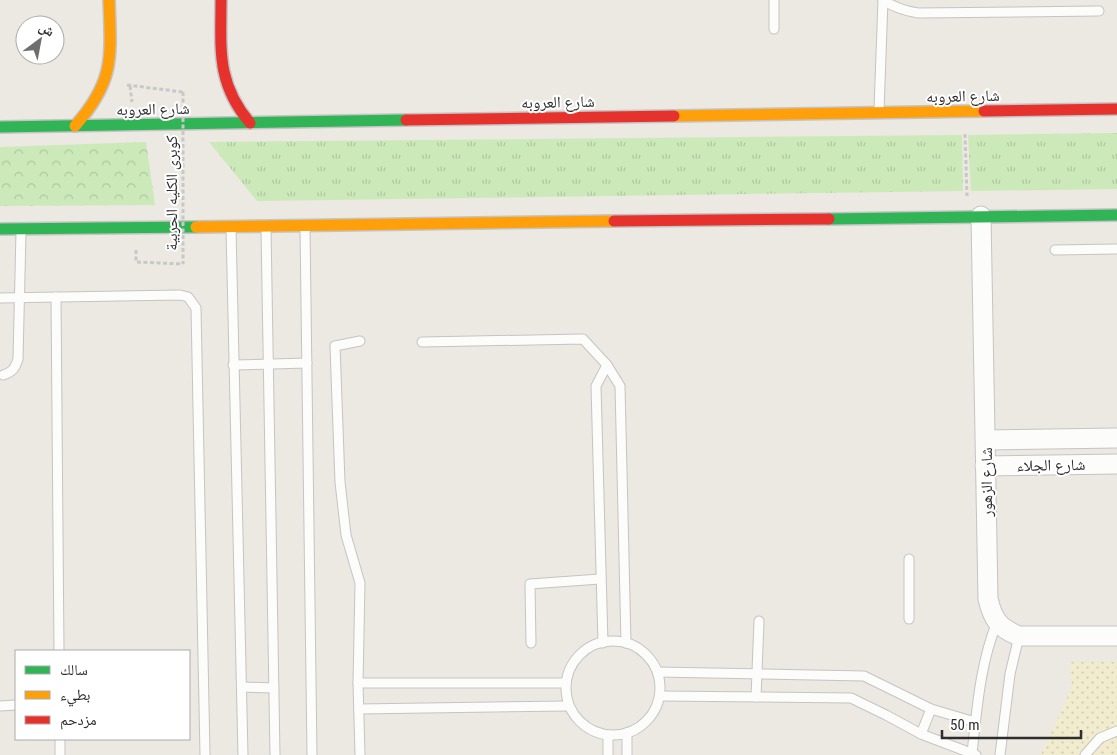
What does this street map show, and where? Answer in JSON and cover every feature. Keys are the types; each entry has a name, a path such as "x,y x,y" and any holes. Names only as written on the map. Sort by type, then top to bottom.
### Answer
{"main road":[{"path":"76,126 99,97 105,82 110,60 109,0"},
{"path":"221,0 224,82 230,98 239,112 250,123"},
{"name":"شارع العروبه","path":"0,127 1117,109"},
{"path":"0,229 1117,215"}],"street":[{"name":"شارع الزهور","path":"974,216 986,440 988,599 991,611 997,622"},
{"name":"شارع الجلاء","path":"986,440 1117,438"},
{"name":"شارع الجلاء","path":"985,466 1117,464"},
{"path":"997,622 1007,631 1020,636 1117,636"}],"lane":[{"path":"774,0 774,29"},
{"path":"883,0 894,7 918,13 1099,11"},
{"path":"879,113 883,0"},
{"path":"266,225 275,755"},
{"path":"305,225 312,755"},
{"path":"230,226 243,755"},
{"path":"3,374 10,372 15,367 18,359 21,229"},
{"path":"1055,250 1117,249"},
{"path":"0,298 180,295 188,297 196,308 205,755"},
{"path":"56,297 59,650"},
{"path":"422,342 583,339 606,365 620,386 626,643"},
{"path":"360,341 335,346 340,482 346,535 360,583 358,682 360,755"},
{"path":"233,365 307,363"},
{"path":"603,642 596,386 606,365"},
{"path":"909,559 909,619"},
{"path":"531,644 530,584 600,579"},
{"path":"756,697 758,620"},
{"path":"660,696 851,698 921,734 974,754 975,722 982,672 997,622"},
{"path":"1000,755 1010,674 1020,636"},
{"path":"603,642 626,643 645,654 658,672 660,696 654,712 642,725 627,734 608,735 592,730 578,720 569,706 566,683 570,668 579,656 591,647 603,642"},
{"path":"658,672 864,676 932,709 975,722"},
{"path":"358,682 566,683"},
{"path":"242,688 274,688"},
{"path":"0,706 15,705"},
{"path":"359,709 569,706"},
{"path":"921,734 932,709"},
{"path":"1085,755 1100,738 1117,731"},
{"path":"627,734 627,755"},
{"path":"608,735 608,755"},
{"path":"60,740 60,755"}],"path":[{"name":"كوبرى الكليه الحربية","path":"130,86 183,92 183,264 136,262"},
{"path":"964,112 974,216"}],"green space":[{"path":"1117,133 1117,189 971,191 968,135"},
{"path":"962,135 963,191 257,201 209,142"},
{"path":"146,142 155,205 0,206 0,147"}],"sand":[{"path":"1070,662 1117,662 1117,755 1041,755 1072,687"}],"traffic: fast":[{"path":"0,127 406,120"},
{"path":"829,219 1117,215"},
{"path":"0,229 196,227"}],"traffic: slow":[{"path":"75,126 97,95 108,68 110,53 109,0"},
{"path":"674,116 984,111"},
{"path":"196,227 614,221"}],"traffic: jam":[{"path":"221,0 221,50 226,79 231,94 250,123"},
{"path":"984,111 1117,109"},
{"path":"406,120 674,116"},
{"path":"614,221 829,219"}]}
